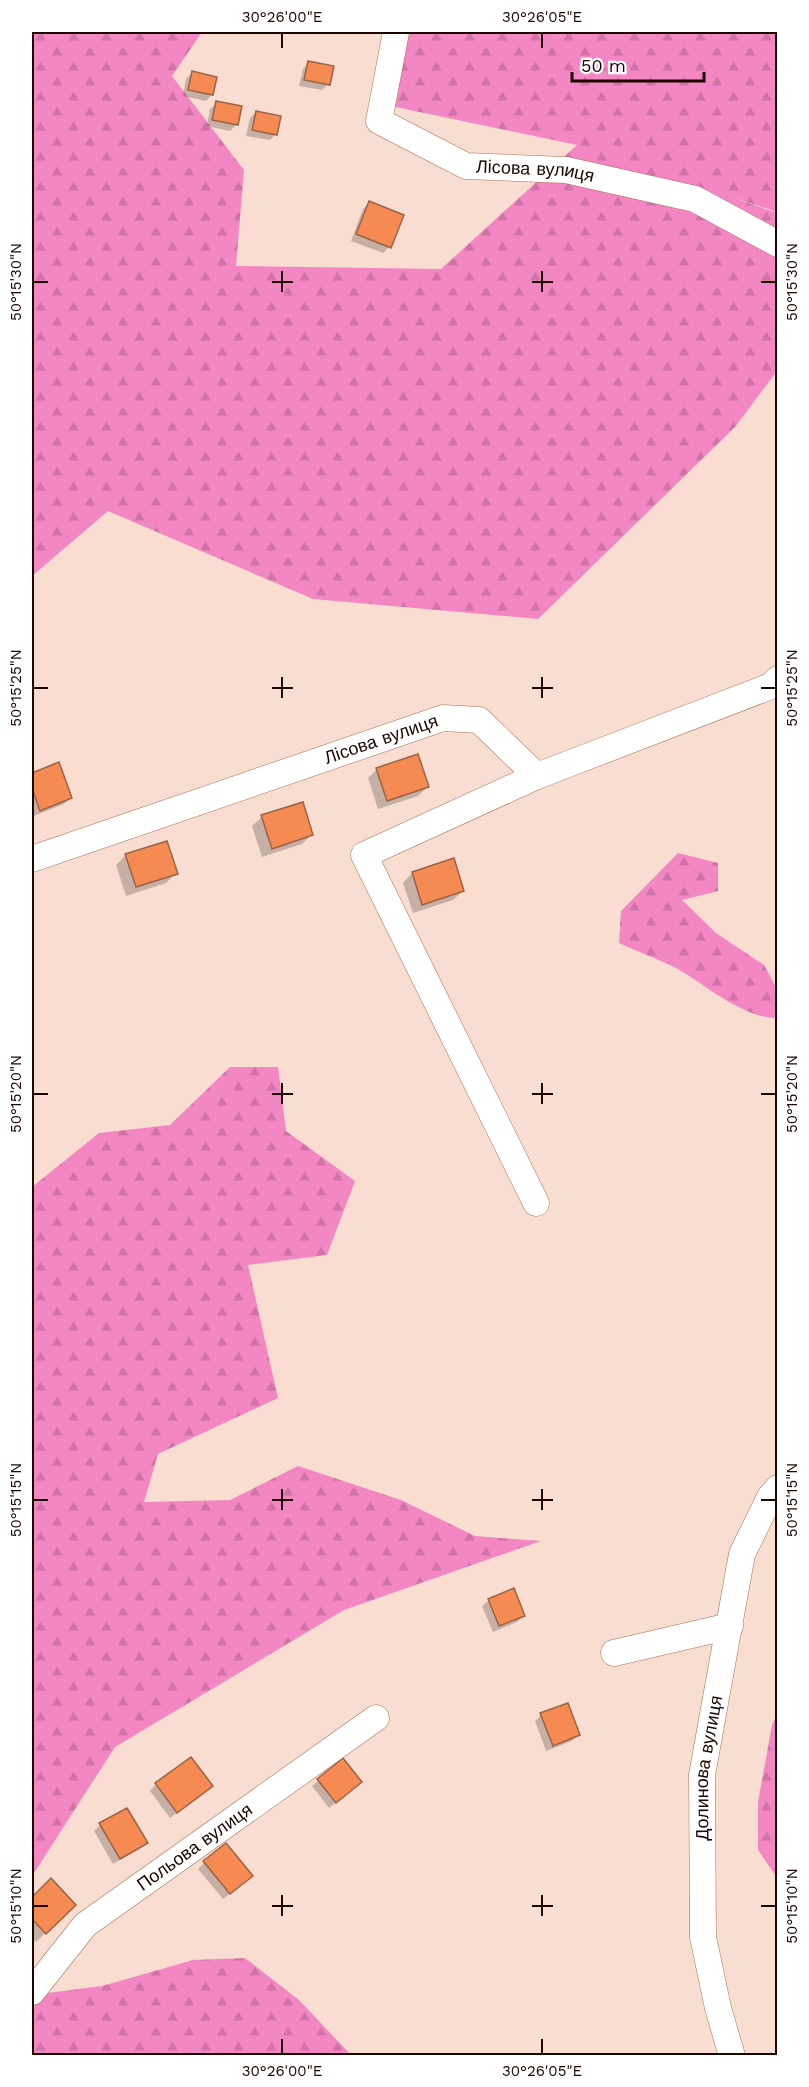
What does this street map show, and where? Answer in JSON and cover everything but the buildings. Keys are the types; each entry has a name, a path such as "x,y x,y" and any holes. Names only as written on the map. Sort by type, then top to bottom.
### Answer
{"street":[{"name":"Лісова вулиця","path":"396,32 380,121 466,166 566,170 695,200 777,244"},
{"path":"536,1203 364,855 537,776 771,686 777,680"},
{"name":"Лісова вулиця","path":"32,859 443,718 479,720 537,776"},
{"name":"Долинова вулиця","path":"732,2055 718,2008 703,1937 702,1775 742,1554 770,1497 777,1488"},
{"path":"614,1653 730,1626"},
{"name":"Польова вулиця","path":"32,1992 85,1925 376,1718"}],"green space":[{"path":"32,32 202,32 172,76 244,170 236,266 441,269 577,145 386,105 388,32 777,32 777,212 728,196 777,213 777,371 735,427 538,619 313,599 108,511 32,576"},
{"path":"678,853 718,863 718,891 682,900 716,933 764,965 777,989 777,1018 765,1017 740,1008 683,972 619,943 621,911"},
{"path":"230,1067 278,1067 286,1131 355,1181 327,1255 248,1265 278,1398 158,1454 144,1502 230,1500 298,1466 401,1500 475,1536 541,1541 344,1610 115,1747 32,1876 32,1187 99,1133 170,1125"},
{"path":"777,1714 778,1874 776,1876 758,1850 758,1802 772,1725"},
{"path":"245,1958 299,2000 351,2055 32,2055 32,1995 102,1986 193,1960"}]}
